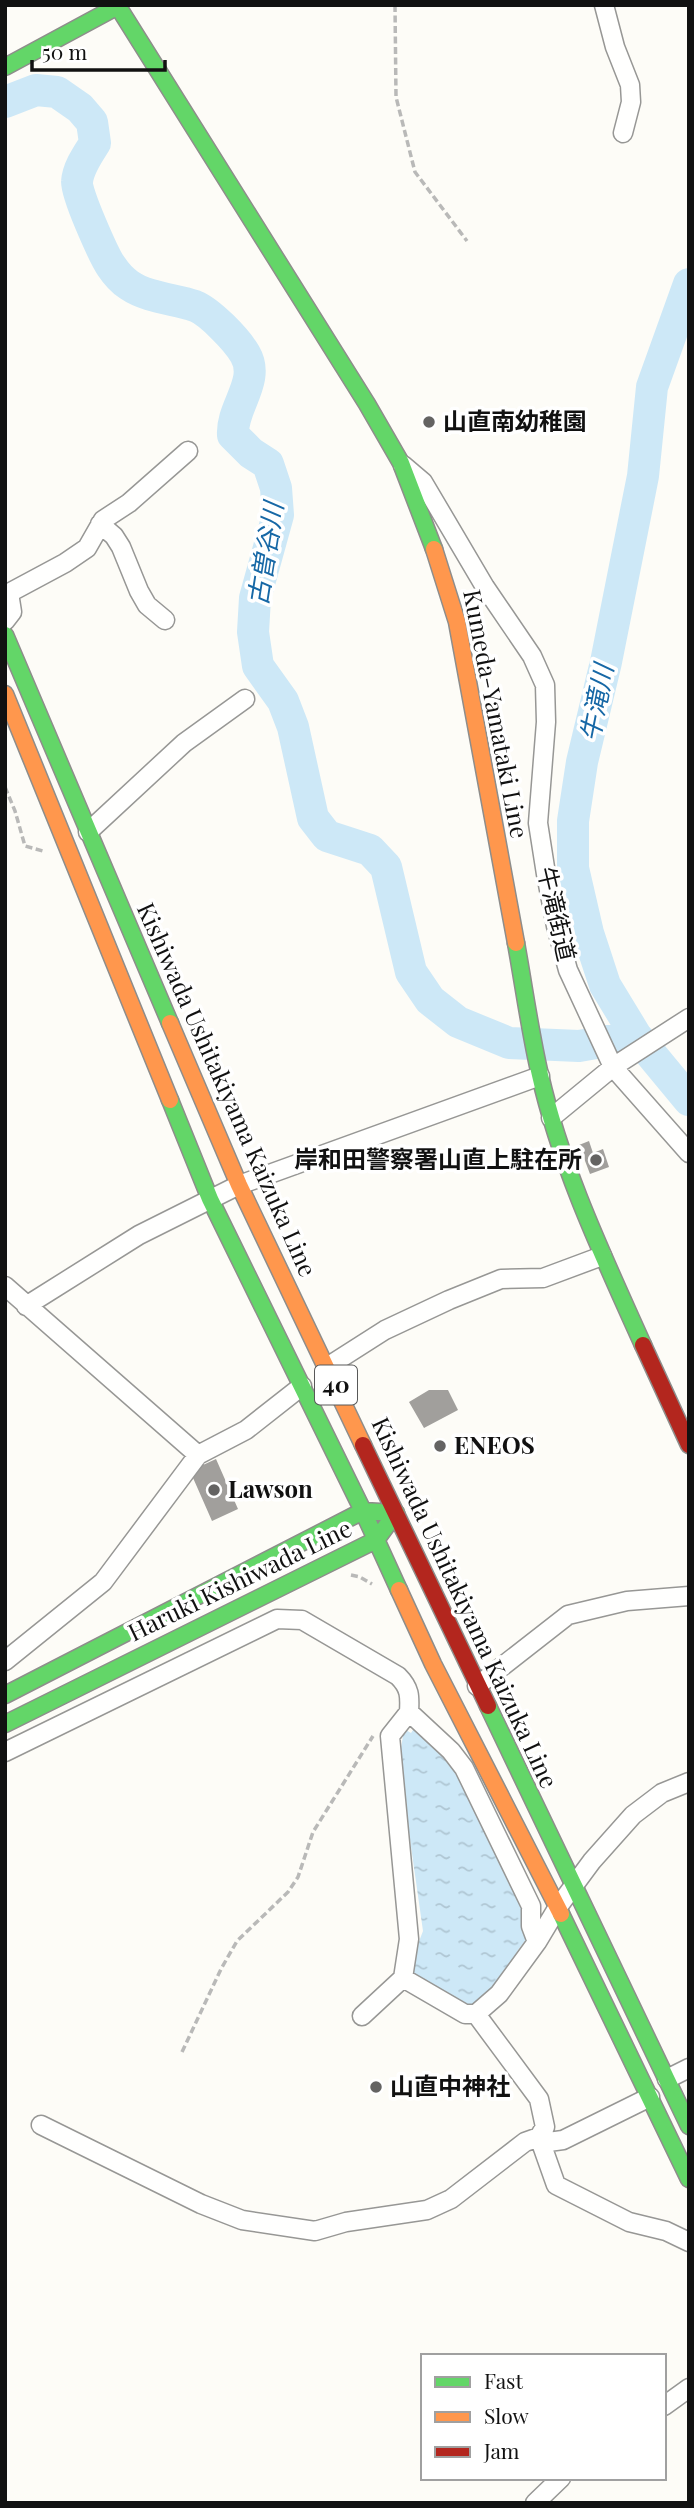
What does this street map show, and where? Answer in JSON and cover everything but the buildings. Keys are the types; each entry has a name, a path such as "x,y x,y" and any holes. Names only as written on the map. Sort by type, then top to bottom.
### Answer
{"main road":[{"path":"5,67 118,6"},
{"name":"Kumeda-Yamataki Line","path":"118,6 367,404 401,463 436,554 457,622 540,1076 551,1118 602,1256 689,1445"},
{"name":"Kishiwada Ushitakiyama Kaizuka Line","path":"5,635 239,1185 689,2126"},
{"name":"Kishiwada Ushitakiyama Kaizuka Line","path":"5,695 210,1199 363,1511 433,1664 558,1907 689,2179"},
{"name":"Haruki Kishiwada Line","path":"5,1695 363,1511 396,1513"},
{"name":"Haruki Kishiwada Line","path":"5,1724 376,1540 396,1513"}],"street":[{"path":"604,5 615,47 630,85 631,102 623,133"},
{"path":"5,621 12,612 7,588 65,563 87,548 100,524 129,503 188,451"},
{"name":"牛滝街道","path":"401,463 423,482 485,587 532,656 545,685 546,722 538,823 556,926 568,970 601,1040 616,1064 689,1153"},
{"path":"100,524 114,536 121,547 147,605 165,620"},
{"path":"436,554 448,548 461,547"},
{"path":"88,832 184,743 245,699"},
{"path":"551,1118 616,1064 681,1022"},
{"path":"26,1306 139,1235 239,1185 540,1076"},
{"path":"327,1367 385,1330 501,1279 542,1278 602,1256"},
{"path":"5,1286 198,1455"},
{"path":"5,1661 103,1582 198,1455 246,1430 302,1386"},
{"path":"477,1686 568,1615 627,1601 689,1596"},
{"path":"5,1752 277,1619 302,1620 398,1676 411,1695 409,1712 390,1736 409,1939 403,1978 362,2016"},
{"path":"406,1684 433,1664"},
{"path":"409,1712 464,1768 531,1906 531,1926 537,1942"},
{"path":"403,1978 465,2014 476,2014 499,1994 537,1942 573,1885 633,1815 662,1793 689,1782"},
{"path":"476,2014 539,2099 545,2127 540,2140 556,2185 629,2222 666,2231 689,2242"},
{"path":"667,2079 689,2068"},
{"path":"41,2125 201,2204 242,2220 315,2231 346,2222 427,2210 452,2199 525,2142 563,2140 650,2097"},
{"path":"666,2405 689,2388"},
{"path":"534,2503 559,2480"}],"path":[{"path":"395,5 397,97 415,172 467,241"},
{"path":"5,787 25,846 72,859"},
{"path":"182,2052 220,1969 237,1941 288,1892 299,1877 313,1832 376,1729"}],"water":[{"path":"415,1727 451,1761 523,1901 528,1937 500,1984 474,2006 456,2005 407,1973 423,1931 399,1762 404,1729 411,1733"}],"waterway":[{"name":"古曽谷川","path":"5,102 36,90 57,92 80,108 92,122 95,143 79,172 78,188 111,266 124,281 136,289 201,309 223,327 245,354 250,374 236,414 233,435 251,453 268,464 276,488 278,515 255,598 253,632 258,666 283,701 293,727 313,818 327,836 370,850 386,867 411,972 430,1000 458,1022 509,1043 579,1046 636,1036"},
{"name":"牛滝川","path":"689,284 652,387 643,476 606,662 582,762 573,821 573,868 588,933 605,985 636,1036 689,1100"}],"traffic: fast":[{"path":"117,5 367,404 401,463 434,549"},
{"path":"5,67 120,5"},
{"path":"5,635 170,1023"},
{"path":"516,943 536,1059 559,1144 585,1212 643,1345"},
{"path":"170,1100 210,1199 399,1590"},
{"path":"5,1695 363,1511 380,1512"},
{"path":"5,1724 376,1540 396,1513"},
{"path":"488,1706 689,2126"},
{"path":"561,1914 689,2179"}],"traffic: slow":[{"path":"434,549 457,622 516,943"},
{"path":"5,694 170,1100"},
{"path":"170,1023 239,1185 363,1445"},
{"path":"399,1590 433,1664 561,1914"}],"traffic: jam":[{"path":"643,1345 689,1445"},
{"path":"363,1445 488,1706"}],"place":[{"name":"山直南幼稚園","path":"429,422"},
{"name":"岸和田警察署山直上駐在所","path":"596,1160"},
{"name":"ENEOS","path":"440,1446"},
{"name":"Lawson","path":"214,1490"},
{"name":"山直中神社","path":"376,2087"}]}
